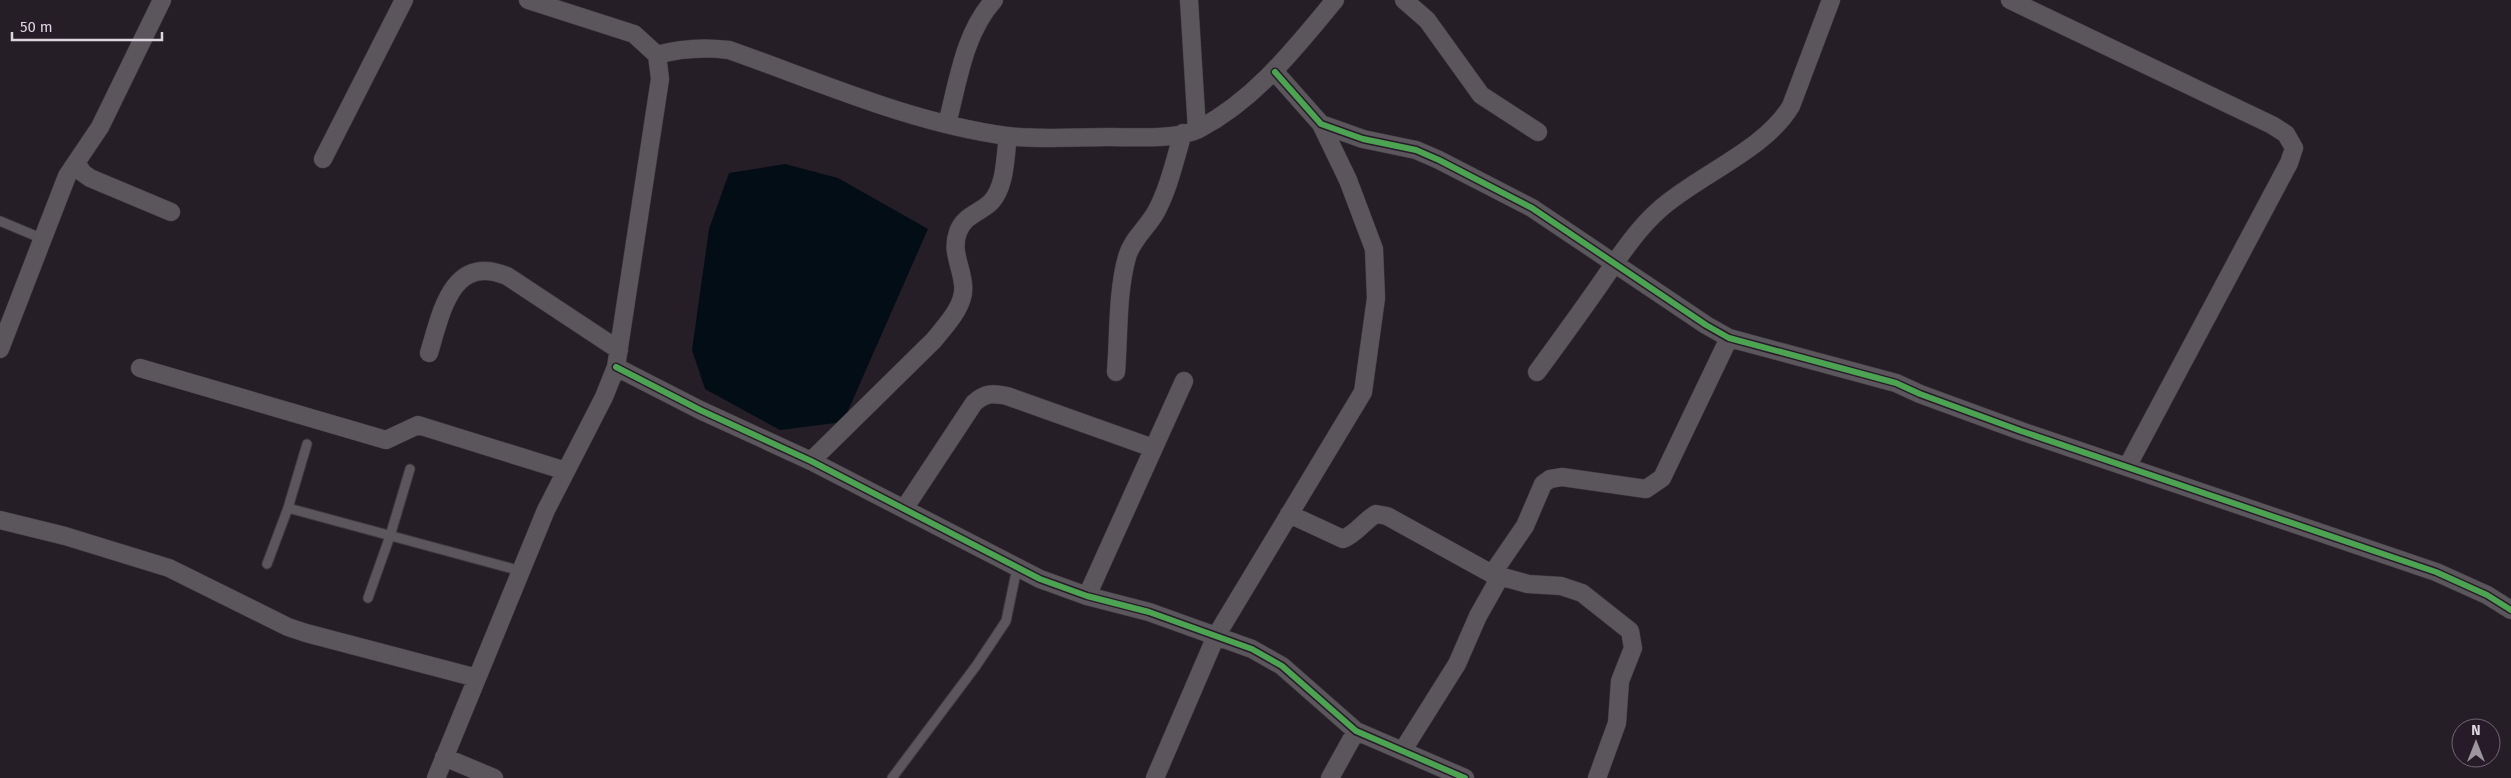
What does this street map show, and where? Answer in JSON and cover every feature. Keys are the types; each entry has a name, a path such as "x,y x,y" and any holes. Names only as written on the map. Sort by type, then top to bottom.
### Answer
{"street":[{"path":"0,348 67,176 100,127 162,0"},
{"path":"323,159 404,0"},
{"path":"436,778 546,510 604,398 618,358 660,79 657,55 634,34 528,0"},
{"path":"947,124 969,42 978,22 994,0"},
{"path":"1116,372 1123,278 1127,257 1132,244 1155,215 1190,131 1188,0"},
{"path":"657,55 680,48 708,47 729,50 885,107 947,124 1008,136 1156,138 1190,131 1226,113 1275,72 1335,0"},
{"path":"1404,0 1427,20 1481,96 1538,132"},
{"path":"1538,372 1615,262 1662,207 1770,131 1784,118 1791,106 1831,0"},
{"path":"2010,0 2272,125 2286,134 2294,148 2289,163 2127,467"},
{"path":"1154,778 1216,636 1363,392 1376,298 1374,250 1348,180 1321,124 1275,72"},
{"path":"1321,124 1363,139 1416,150 1532,208 1615,262 1706,326 1729,338 1896,383 1956,408 2436,572 2487,595 2511,610"},
{"path":"812,461 934,340 951,319 962,299 964,285 956,256 955,244 958,231 965,219 990,202 997,194 1002,182 1008,136"},
{"path":"76,162 83,173 90,178 172,212"},
{"path":"429,353 447,295 453,285 470,274 484,269 494,270 508,276 618,358 700,410 812,461 1017,568 1087,596 1149,612 1252,649 1282,666 1356,731 1465,778"},
{"path":"1402,750 1458,664 1496,575 1525,526 1544,484 1550,479 1562,478 1646,489 1662,478 1729,338"},
{"path":"140,368 386,440 418,425 566,471"},
{"path":"1087,596 1184,381"},
{"path":"904,509 974,404 983,395 994,393 1007,396 1153,448"},
{"path":"1289,514 1343,538 1350,536 1376,514 1387,516 1496,575 1528,584 1561,586 1582,593 1630,632 1633,648 1620,681 1618,718 1597,778"},
{"path":"0,520 65,536 152,562 288,628 306,634 477,678"},
{"path":"1330,778 1356,731"},
{"path":"444,757 494,778"}],"lane":[{"path":"0,221 43,239"},
{"path":"268,564 288,508 307,444"},
{"path":"368,598 390,536 410,469"},
{"path":"288,508 521,571"},
{"path":"892,778 976,666 1006,621 1017,568"}],"shaded area":[{"path":"785,164 838,178 928,229 843,422 780,430 705,389 692,350 709,229 729,173"}],"cycle path":[{"path":"1275,72 1321,124 1363,139 1416,150 1532,208 1706,325 1729,338 1896,383 1920,394 2021,431 2436,572 2487,595 2511,610"},
{"path":"616,367 700,410 811,461 1040,579 1087,596 1149,612 1252,649 1282,666 1356,731 1465,778"}]}
